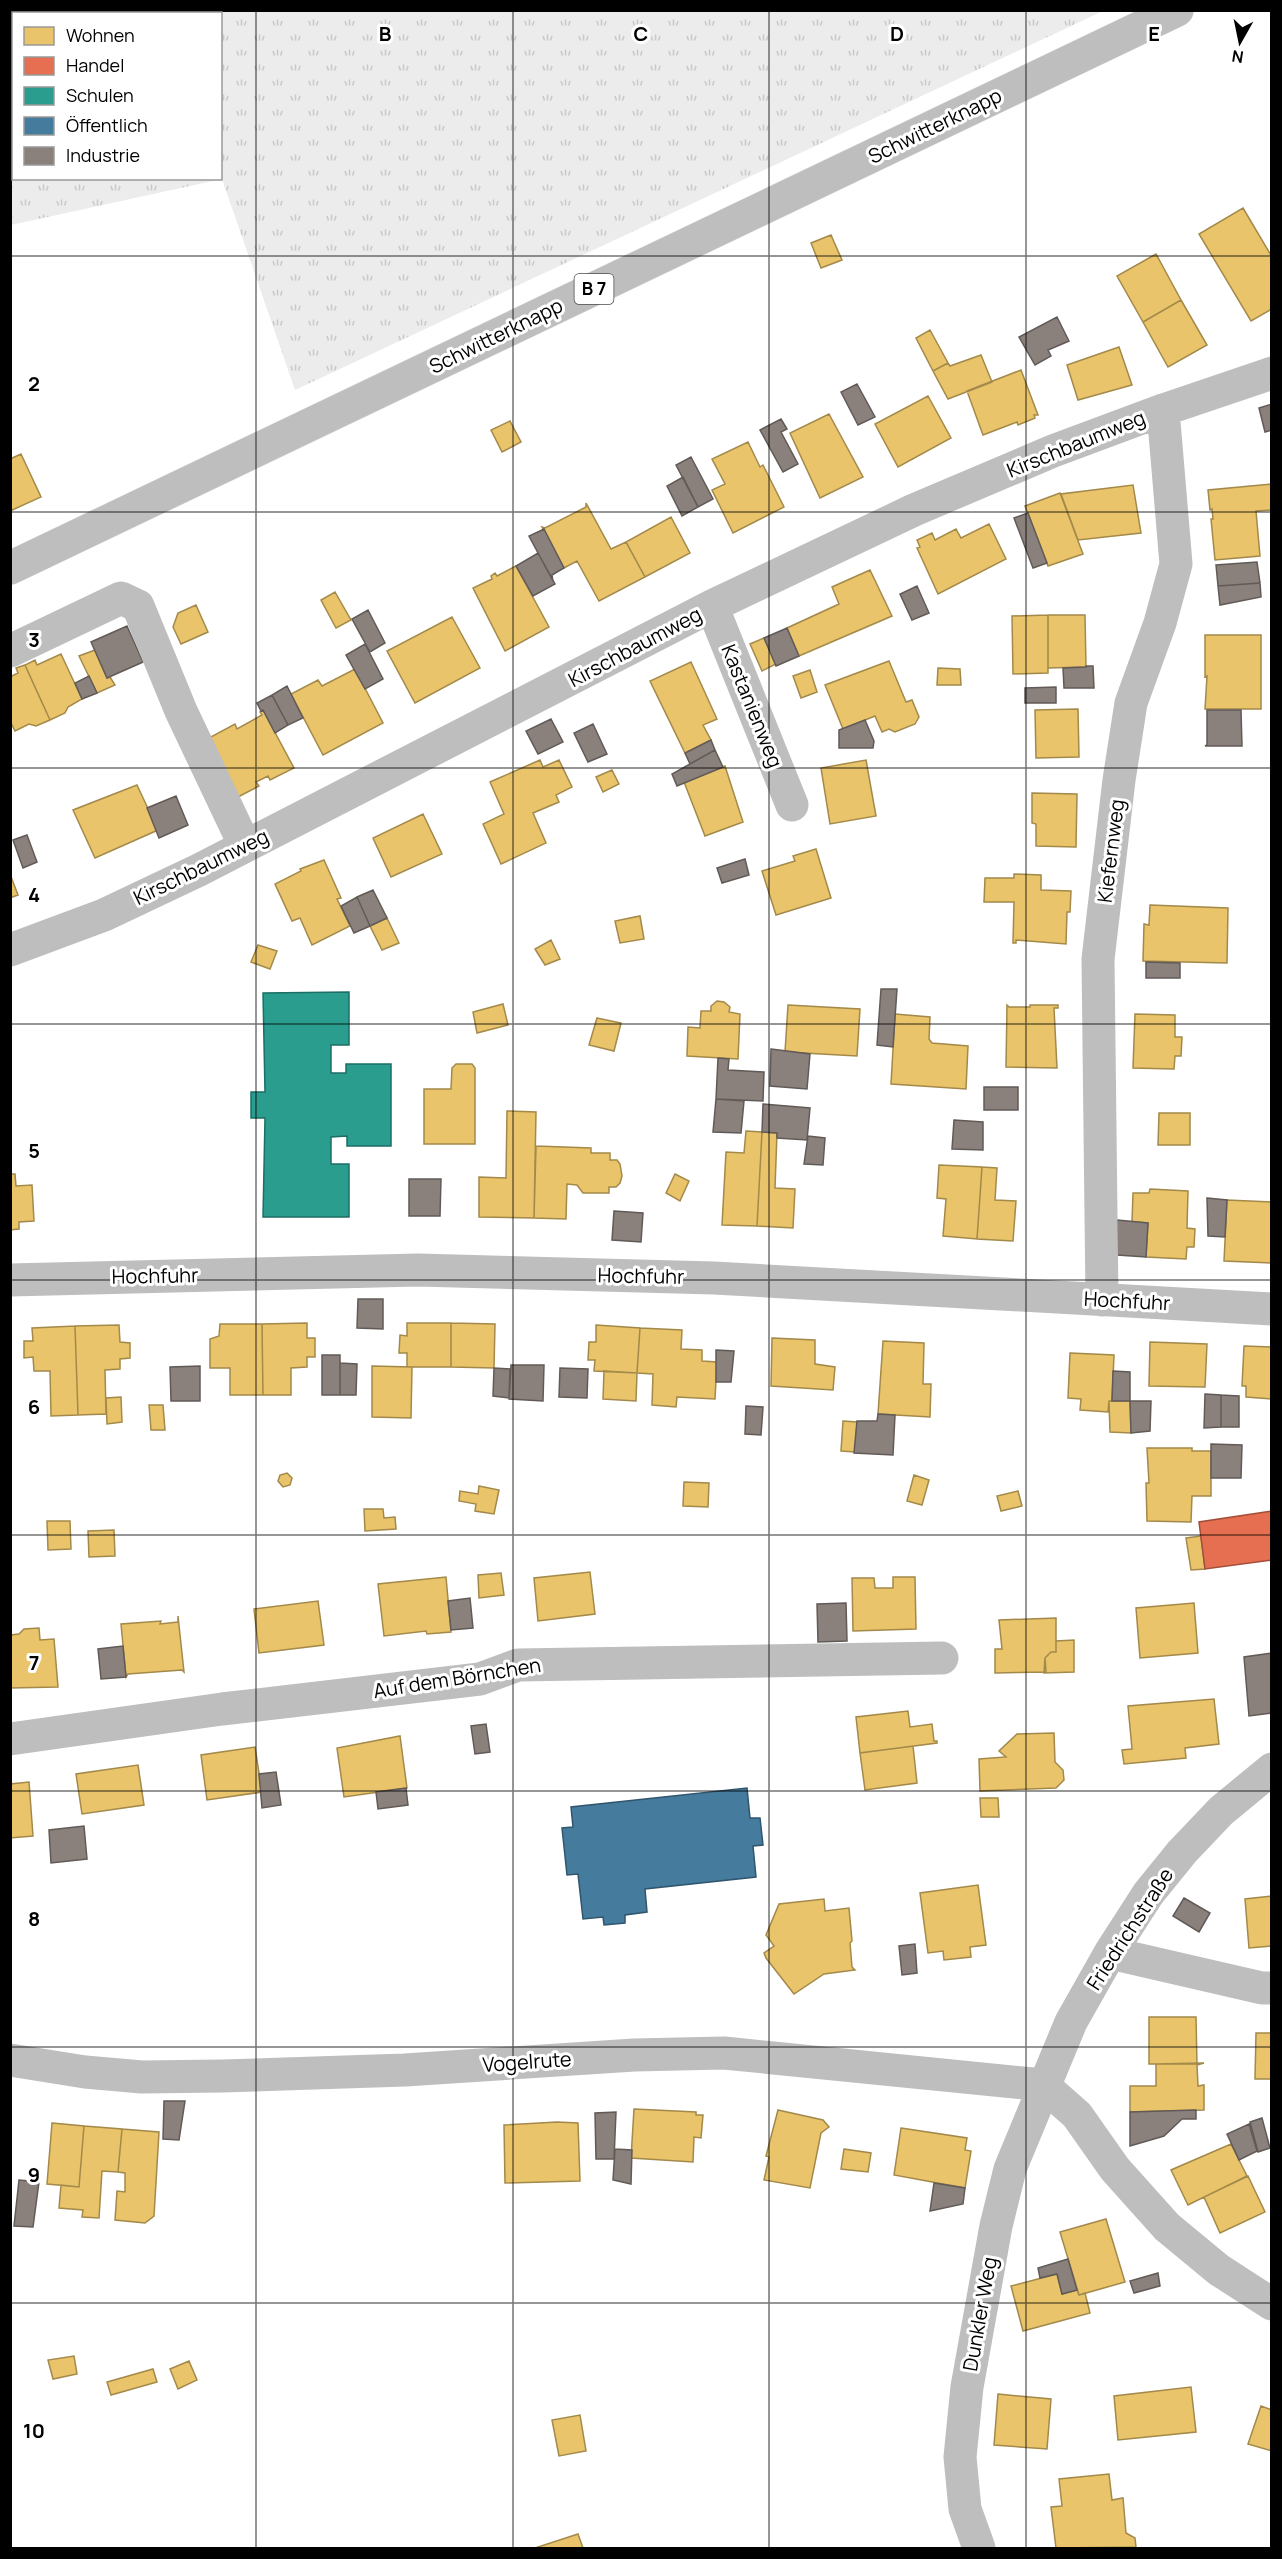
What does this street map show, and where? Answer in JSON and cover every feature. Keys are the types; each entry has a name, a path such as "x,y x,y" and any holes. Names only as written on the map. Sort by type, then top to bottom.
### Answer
{"street":[{"name":"Schwitterknapp","path":"10,568 1177,10"},
{"name":"Kirschbaumweg","path":"10,950 104,915 245,846 712,606 914,510 1053,452 1163,410 1272,373"},
{"name":"Kiefernweg","path":"1102,1300 1098,959 1119,780 1131,703 1160,623 1176,564 1163,410"},
{"path":"10,651 121,598 138,606 181,711 245,846"},
{"name":"Kastanienweg","path":"712,606 792,805"},
{"name":"Hochfuhr","path":"10,1280 418,1270 714,1278 1272,1309"},
{"name":"Auf dem Börnchen","path":"10,1739 222,1709 480,1679 518,1665 942,1658"},
{"name":"Friedrichstraße","path":"1043,2085 1071,2022 1110,1953 1148,1894 1182,1852 1221,1811 1272,1769"},
{"path":"1110,1953 1262,1988 1272,1988"},
{"name":"Vogelrute","path":"10,2060 85,2072 142,2077 405,2070 634,2055 724,2053 1043,2085"},
{"path":"1043,2085 1077,2115 1115,2169 1167,2227 1219,2270 1272,2304"},
{"name":"Dunkler Weg","path":"979,2548 965,2509 960,2457 968,2387 996,2226 1010,2169 1043,2085"}],"green space":[{"path":"10,11 1103,11 295,390 222,179 222,12 12,12 12,180 217,180 11,225"}],"building: Wohnen":[{"path":"1243,208 1272,257 1272,309 1251,321 1199,234"},
{"path":"831,235 842,260 821,268 811,243"},
{"path":"1156,254 1181,300 1143,322 1117,276"},
{"path":"1181,300 1207,345 1168,367 1143,322"},
{"path":"930,330 948,363 933,371 916,338"},
{"path":"1119,347 1132,385 1078,400 1067,365"},
{"path":"981,355 992,382 948,399 933,371 948,363 950,366"},
{"path":"1021,370 1038,415 1018,425 1017,422 983,435 967,391"},
{"path":"928,396 951,438 898,467 875,424"},
{"path":"829,414 863,477 820,498 790,433"},
{"path":"510,421 521,442 502,452 491,430"},
{"path":"748,442 760,467 763,465 784,507 733,533 712,490 725,484 712,459"},
{"path":"21,454 41,497 10,511 10,459"},
{"path":"1272,484 1272,510 1256,511 1260,556 1215,560 1212,509 1210,510 1208,490"},
{"path":"1133,485 1141,533 1078,540 1061,494"},
{"path":"1060,493 1083,554 1048,566 1025,506"},
{"path":"586,503 611,549 626,542 645,577 599,601 577,561 564,568 542,527 545,528 586,507"},
{"path":"671,517 690,553 645,577 626,542"},
{"path":"989,524 1006,559 938,594 917,548 920,547 917,540 932,533 935,540 956,529 961,538"},
{"path":"516,566 549,627 505,651 473,588 492,579 491,576 495,573 497,576"},
{"path":"870,570 892,616 799,656 787,628 839,604 832,587"},
{"path":"335,592 351,620 336,628 321,600"},
{"path":"196,605 208,632 181,644 173,627 178,613"},
{"path":"1048,615 1048,673 1013,674 1012,616"},
{"path":"1048,615 1085,615 1086,667 1048,668"},
{"path":"452,617 480,668 415,703 387,651"},
{"path":"1205,635 1261,635 1261,709 1205,709 1207,676 1205,677"},
{"path":"764,638 776,664 762,671 750,644"},
{"path":"95,650 107,678 110,677 115,685 97,693 79,656"},
{"path":"61,654 82,699 68,707 65,713 50,720 25,665 35,660 37,665"},
{"path":"889,661 906,702 912,700 919,717 915,724 895,732 889,729 882,732 875,716 843,729 825,685"},
{"path":"691,662 717,719 703,725 711,740 685,753 650,681"},
{"path":"25,665 50,720 36,726 29,724 15,731 10,721 10,677 18,673 16,668"},
{"path":"938,668 960,669 961,685 937,685"},
{"path":"355,669 383,723 323,755 291,694 318,680 322,686"},
{"path":"810,670 817,692 801,698 793,676"},
{"path":"1078,709 1079,757 1036,758 1035,710"},
{"path":"263,710 294,768 270,780 268,776 256,782 259,786 238,797 207,739 235,724 237,729 262,715 260,712"},
{"path":"540,760 543,767 559,760 572,787 556,795 559,802 533,813 546,843 501,864 483,824 504,814 490,782"},
{"path":"866,760 876,816 830,824 821,768"},
{"path":"725,766 743,822 705,836 684,782"},
{"path":"612,770 619,784 603,792 596,777"},
{"path":"137,785 158,830 95,858 73,810"},
{"path":"1032,793 1077,794 1076,847 1036,846 1036,824 1032,823"},
{"path":"423,814 442,854 391,877 373,838"},
{"path":"816,849 831,898 776,915 762,871 795,861 793,856"},
{"path":"324,860 341,898 337,899 350,926 312,945 300,918 292,921 275,884 301,871 300,869"},
{"path":"10,874 18,895 10,898"},
{"path":"1014,874 1041,875 1041,890 1071,891 1070,912 1067,912 1066,944 1016,940 1016,943 1013,943 1014,902 984,902 985,878 1014,878"},
{"path":"1150,905 1228,908 1227,963 1143,961 1144,924 1149,925"},
{"path":"640,916 644,939 620,943 615,921"},
{"path":"387,918 399,943 382,950 370,926"},
{"path":"551,940 560,959 545,965 535,949"},
{"path":"258,945 277,951 270,969 251,962"},
{"path":"717,1001 724,1002 730,1007 729,1012 740,1014 738,1059 687,1056 688,1027 700,1028 701,1011 711,1011 711,1006"},
{"path":"503,1004 508,1025 477,1033 473,1012"},
{"path":"788,1005 860,1009 857,1056 785,1052"},
{"path":"1007,1005 1009,1007 1030,1007 1030,1005 1058,1005 1058,1008 1054,1008 1057,1068 1006,1067"},
{"path":"895,1014 930,1017 929,1039 932,1043 968,1046 966,1089 891,1084"},
{"path":"1135,1014 1175,1015 1175,1037 1182,1037 1181,1056 1175,1056 1174,1069 1133,1068"},
{"path":"597,1018 621,1023 614,1051 589,1045"},
{"path":"456,1064 472,1064 475,1068 475,1144 424,1144 424,1089 451,1089 452,1068"},
{"path":"507,1111 536,1112 534,1218 479,1217 479,1177 506,1178"},
{"path":"1159,1113 1190,1113 1190,1145 1158,1145"},
{"path":"746,1131 762,1132 757,1226 722,1225 726,1152 744,1153"},
{"path":"762,1132 777,1133 775,1188 795,1189 793,1228 757,1226"},
{"path":"536,1146 591,1148 591,1153 610,1153 610,1160 617,1160 620,1164 622,1176 620,1183 616,1187 609,1187 609,1193 583,1193 577,1185 567,1184 566,1219 534,1218"},
{"path":"939,1165 982,1167 977,1239 943,1236 946,1199 937,1198"},
{"path":"982,1167 997,1168 995,1200 1016,1201 1013,1241 977,1239"},
{"path":"10,1174 15,1174 16,1186 32,1185 34,1221 19,1222 19,1229 10,1230"},
{"path":"675,1174 689,1181 680,1201 666,1193"},
{"path":"1150,1189 1188,1191 1187,1228 1195,1229 1194,1247 1187,1247 1186,1259 1146,1257 1148,1223 1132,1222 1133,1193 1149,1193"},
{"path":"1227,1200 1272,1202 1272,1263 1224,1261"},
{"path":"307,1323 307,1338 315,1338 315,1357 307,1357 307,1367 291,1368 291,1395 263,1395 262,1324"},
{"path":"407,1323 451,1323 451,1367 407,1367 407,1353 399,1353 400,1335 407,1336"},
{"path":"451,1323 495,1324 494,1368 451,1367"},
{"path":"220,1324 262,1324 263,1395 230,1395 230,1368 210,1368 210,1339 219,1336"},
{"path":"119,1325 120,1342 130,1343 130,1358 120,1359 120,1369 105,1370 106,1414 78,1415 75,1326"},
{"path":"596,1325 640,1328 637,1373 594,1371 595,1360 588,1360 589,1342 596,1342"},
{"path":"75,1326 78,1415 51,1416 50,1371 34,1371 33,1357 24,1358 24,1341 33,1341 32,1328"},
{"path":"640,1328 682,1330 681,1349 702,1350 702,1361 717,1362 715,1399 677,1397 676,1407 652,1405 653,1374 637,1373"},
{"path":"772,1338 815,1340 815,1364 835,1367 833,1390 771,1386"},
{"path":"883,1341 924,1343 923,1384 931,1384 930,1417 878,1414"},
{"path":"1150,1342 1207,1344 1205,1387 1149,1386"},
{"path":"1244,1346 1272,1347 1272,1399 1246,1397 1246,1386 1242,1386"},
{"path":"1070,1353 1114,1355 1112,1401 1109,1401 1108,1412 1080,1410 1081,1399 1068,1398"},
{"path":"372,1366 412,1367 411,1418 372,1417"},
{"path":"604,1371 637,1373 636,1401 603,1399"},
{"path":"121,1397 122,1422 107,1424 106,1398"},
{"path":"1109,1401 1130,1401 1131,1433 1110,1432"},
{"path":"149,1405 163,1405 165,1430 151,1430"},
{"path":"843,1421 857,1422 855,1452 841,1451"},
{"path":"1147,1448 1192,1448 1192,1451 1211,1451 1211,1496 1192,1496 1191,1522 1147,1521 1146,1483 1149,1483"},
{"path":"287,1473 292,1478 290,1485 283,1487 278,1481 280,1475"},
{"path":"914,1475 929,1480 922,1505 907,1501"},
{"path":"684,1482 709,1483 708,1507 683,1506"},
{"path":"479,1486 499,1490 494,1514 475,1511 476,1504 459,1501 460,1491 478,1494"},
{"path":"1018,1491 1022,1506 1001,1511 997,1496"},
{"path":"364,1509 383,1509 384,1518 395,1517 396,1529 365,1531"},
{"path":"47,1521 70,1521 71,1549 48,1550"},
{"path":"114,1530 115,1556 89,1557 88,1531"},
{"path":"1201,1536 1205,1569 1191,1570 1186,1538"},
{"path":"590,1572 595,1614 538,1621 534,1578"},
{"path":"501,1573 504,1595 479,1598 478,1575"},
{"path":"446,1577 451,1632 427,1634 426,1631 384,1636 378,1584"},
{"path":"893,1577 915,1577 916,1629 853,1631 852,1578 874,1578 875,1588 893,1588"},
{"path":"318,1601 324,1645 259,1653 254,1609"},
{"path":"1194,1603 1198,1653 1140,1658 1136,1608"},
{"path":"178,1616 184,1672 182,1670 128,1674 126,1677 121,1624 178,1622"},
{"path":"1056,1618 1056,1652 1051,1652 1045,1658 1046,1672 995,1673 995,1649 1002,1649 999,1620"},
{"path":"39,1628 40,1640 54,1639 58,1687 10,1688 10,1635 19,1634 24,1629"},
{"path":"1074,1640 1074,1672 1044,1673 1045,1658 1051,1652 1056,1652 1056,1641"},
{"path":"1214,1699 1219,1744 1185,1748 1186,1758 1124,1764 1122,1750 1132,1749 1128,1706"},
{"path":"908,1711 910,1727 932,1724 934,1741 937,1743 860,1753 856,1717"},
{"path":"1054,1733 1055,1762 1063,1770 1064,1780 1056,1788 980,1791 979,1759 1006,1757 999,1751 1017,1734"},
{"path":"400,1736 407,1788 344,1797 337,1748"},
{"path":"913,1746 917,1783 865,1790 860,1753"},
{"path":"255,1747 262,1792 207,1800 201,1755"},
{"path":"138,1765 144,1805 82,1814 76,1774"},
{"path":"29,1782 33,1836 10,1838 10,1784"},
{"path":"980,1798 998,1798 999,1817 981,1817"},
{"path":"978,1885 986,1945 970,1947 971,1957 944,1960 943,1951 928,1953 920,1893"},
{"path":"1272,1896 1272,1946 1249,1948 1245,1899"},
{"path":"824,1899 825,1911 849,1908 852,1967 855,1970 824,1974 794,1994 766,1958 764,1953 774,1946 766,1935 779,1904"},
{"path":"1149,2017 1196,2017 1197,2064 1149,2064"},
{"path":"1256,2033 1272,2033 1272,2079 1255,2079"},
{"path":"1204,2063 1197,2065 1198,2086 1204,2085 1204,2110 1130,2112 1130,2086 1156,2086 1156,2064"},
{"path":"634,2109 696,2112 696,2115 703,2115 701,2138 694,2137 693,2162 631,2158"},
{"path":"778,2110 823,2120 829,2127 821,2133 810,2188 764,2180 769,2157 766,2156"},
{"path":"52,2123 84,2126 79,2187 47,2184"},
{"path":"578,2123 580,2181 505,2183 504,2125"},
{"path":"84,2126 122,2129 118,2172 102,2171 99,2218 82,2217 83,2210 59,2208 61,2185 79,2187"},
{"path":"901,2128 967,2138 965,2150 971,2151 965,2188 894,2175"},
{"path":"122,2129 159,2132 154,2216 145,2223 115,2220 117,2191 125,2192 125,2173 118,2172"},
{"path":"1231,2144 1247,2176 1188,2205 1171,2170"},
{"path":"844,2149 871,2153 868,2172 841,2169"},
{"path":"1248,2176 1265,2212 1220,2233 1204,2197"},
{"path":"1106,2219 1125,2282 1079,2295 1060,2232"},
{"path":"1057,2274 1062,2294 1077,2290 1079,2295 1085,2293 1090,2313 1023,2331 1011,2286"},
{"path":"74,2356 77,2374 53,2379 48,2360"},
{"path":"189,2361 197,2380 178,2389 170,2369"},
{"path":"153,2369 157,2382 111,2395 107,2382"},
{"path":"1191,2387 1196,2432 1118,2440 1114,2396"},
{"path":"998,2394 1051,2399 1047,2449 994,2445"},
{"path":"1261,2406 1272,2410 1272,2451 1248,2444"},
{"path":"580,2415 586,2451 559,2456 552,2420"},
{"path":"1109,2474 1112,2500 1123,2498 1126,2533 1135,2538 1136,2547 1056,2548 1051,2507 1062,2506 1059,2479"},
{"path":"578,2534 583,2548 535,2548"}],"building: Handel":[{"path":"1272,1511 1272,1560 1205,1569 1199,1522"}],"building: Schulen":[{"path":"349,992 349,1045 331,1045 331,1073 346,1073 346,1064 391,1064 391,1146 347,1146 347,1136 331,1137 331,1164 349,1164 349,1217 263,1217 265,1118 251,1118 251,1092 265,1092 263,993"}],"building: Öffentlich":[{"path":"747,1788 750,1818 760,1818 763,1845 753,1846 756,1877 645,1889 647,1912 625,1915 625,1923 604,1925 603,1917 583,1919 578,1874 567,1875 562,1828 573,1827 571,1807"}],"building: Industrie":[{"path":"1057,317 1069,341 1048,350 1051,356 1035,365 1019,337"},
{"path":"857,384 875,417 858,425 841,392"},
{"path":"1272,404 1272,430 1265,432 1259,408"},
{"path":"781,419 787,429 781,432 798,464 783,472 760,430"},
{"path":"691,457 713,499 698,507 676,465"},
{"path":"683,477 698,507 682,516 667,486"},
{"path":"1028,513 1047,563 1033,568 1014,518"},
{"path":"544,529 564,568 552,575 553,581 529,536"},
{"path":"538,553 555,584 533,596 516,566"},
{"path":"1257,562 1260,583 1218,586 1216,565"},
{"path":"1260,583 1261,597 1220,605 1218,586"},
{"path":"917,586 929,613 912,620 900,594"},
{"path":"368,610 385,643 370,652 352,619"},
{"path":"127,626 143,662 107,678 91,642"},
{"path":"787,628 799,656 776,666 764,638"},
{"path":"365,644 383,679 365,689 346,655"},
{"path":"1093,666 1094,688 1064,688 1063,668"},
{"path":"89,676 97,693 82,699 75,683"},
{"path":"287,686 303,718 288,725 272,695"},
{"path":"1056,687 1056,703 1025,703 1025,688"},
{"path":"272,695 288,725 275,733 257,703"},
{"path":"1207,710 1241,710 1242,746 1205,746 1207,745"},
{"path":"551,719 563,742 538,754 526,731"},
{"path":"865,720 874,741 873,748 839,748 839,730"},
{"path":"593,724 607,754 588,762 574,733"},
{"path":"711,740 715,750 690,764 685,753"},
{"path":"715,750 723,767 677,786 672,774"},
{"path":"176,796 188,825 159,838 147,808"},
{"path":"27,835 37,862 23,868 13,840"},
{"path":"745,859 749,875 722,883 717,868"},
{"path":"373,890 387,918 370,926 357,897"},
{"path":"357,897 370,926 354,933 341,906"},
{"path":"1146,962 1180,963 1180,978 1146,978"},
{"path":"881,989 897,989 893,1047 877,1045"},
{"path":"771,1049 810,1054 807,1089 770,1086"},
{"path":"718,1058 729,1059 728,1070 764,1072 763,1101 716,1099"},
{"path":"984,1087 1018,1087 1018,1110 984,1110"},
{"path":"716,1099 744,1101 741,1133 713,1132"},
{"path":"763,1104 810,1108 807,1140 777,1138 777,1133 762,1132"},
{"path":"954,1120 983,1122 983,1150 952,1149"},
{"path":"808,1136 825,1138 823,1165 804,1164"},
{"path":"409,1179 441,1179 440,1216 409,1216"},
{"path":"1207,1198 1227,1200 1225,1237 1208,1236"},
{"path":"614,1211 643,1213 641,1242 612,1240"},
{"path":"1117,1220 1148,1223 1146,1257 1117,1255"},
{"path":"358,1299 383,1299 383,1329 357,1328"},
{"path":"716,1350 734,1351 731,1382 716,1382"},
{"path":"322,1355 340,1355 340,1395 322,1395"},
{"path":"340,1363 357,1364 356,1395 340,1395"},
{"path":"511,1365 544,1365 543,1401 509,1399"},
{"path":"200,1366 200,1401 171,1401 170,1367"},
{"path":"494,1368 510,1369 509,1398 493,1396"},
{"path":"560,1368 588,1369 587,1398 559,1397"},
{"path":"1113,1371 1130,1372 1130,1401 1112,1401"},
{"path":"1205,1394 1221,1395 1221,1427 1204,1428"},
{"path":"1221,1395 1239,1396 1239,1427 1221,1427"},
{"path":"1130,1401 1151,1401 1150,1431 1131,1433"},
{"path":"746,1406 763,1407 761,1435 745,1434"},
{"path":"878,1414 895,1415 893,1455 854,1453 857,1421 877,1421"},
{"path":"1211,1444 1242,1445 1241,1478 1211,1478"},
{"path":"470,1598 473,1628 451,1630 448,1601"},
{"path":"846,1603 847,1641 818,1642 817,1604"},
{"path":"123,1646 126,1677 101,1679 98,1649"},
{"path":"1272,1653 1272,1713 1249,1716 1244,1657"},
{"path":"486,1724 490,1752 475,1754 471,1726"},
{"path":"276,1772 281,1805 262,1808 259,1774"},
{"path":"406,1788 408,1805 378,1809 376,1792"},
{"path":"84,1826 87,1859 51,1863 49,1830"},
{"path":"1184,1898 1210,1913 1199,1932 1173,1916"},
{"path":"915,1944 917,1973 902,1975 899,1946"},
{"path":"164,2101 185,2101 179,2140 163,2139"},
{"path":"1196,2110 1196,2119 1182,2119 1164,2136 1130,2146 1130,2112"},
{"path":"616,2112 614,2159 596,2159 595,2113"},
{"path":"1262,2118 1270,2148 1258,2152 1250,2122"},
{"path":"1249,2124 1257,2151 1239,2160 1227,2134"},
{"path":"615,2149 632,2150 631,2184 613,2180"},
{"path":"19,2180 39,2182 33,2227 14,2226"},
{"path":"934,2183 965,2188 963,2204 930,2211"},
{"path":"1068,2259 1077,2290 1062,2294 1057,2274 1040,2278 1038,2268"},
{"path":"1158,2273 1160,2286 1134,2293 1130,2281"}]}
